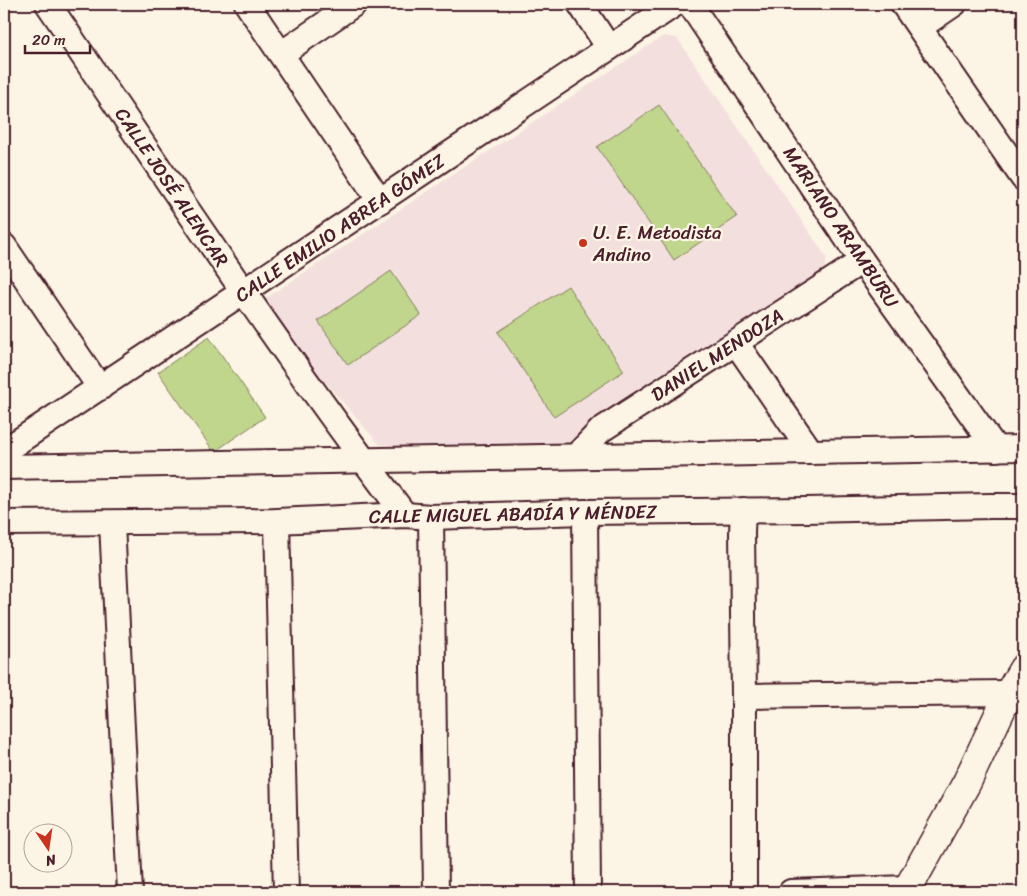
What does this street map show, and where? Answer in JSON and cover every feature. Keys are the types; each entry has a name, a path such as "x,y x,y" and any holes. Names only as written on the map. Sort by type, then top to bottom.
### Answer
{"main road":[{"path":"907,890 967,782 1009,692 1023,669"}],"street":[{"name":"CALLE JOSÉ ALENCAR","path":"48,4 244,292 363,460 405,515"},
{"path":"248,4 380,202"},
{"path":"281,54 354,4"},
{"path":"580,4 609,48"},
{"name":"CALLE EMILIO ABREA GÓMEZ","path":"4,451 675,4"},
{"name":"MARIANO ARAMBURU","path":"690,4 862,261 996,448"},
{"path":"904,4 1023,178"},
{"path":"920,27 954,4"},
{"path":"4,246 100,388"},
{"name":"DANIEL MENDOZA","path":"578,456 601,430 862,261"},
{"path":"736,343 811,452"},
{"path":"4,467 1023,448"},
{"name":"CALLE MIGUEL ABADÍA Y MÉNDEZ","path":"4,523 277,521 405,515 431,517 586,512 1023,506"},
{"path":"743,510 744,892"},
{"path":"586,512 588,892"},
{"path":"431,517 436,892"},
{"path":"277,521 286,892"},
{"path":"112,523 130,892"},
{"path":"744,696 1009,692"},
{"path":"791,892 907,890"}],"shaded area":[{"name":"U. E. Metodista Andino","path":"663,36 677,38 827,258 824,270 560,452 380,445 268,317 266,298"}],"green space":[{"path":"659,105 737,217 674,260 597,147"},
{"path":"391,271 421,315 348,365 318,321"},
{"path":"568,286 624,371 554,417 498,332"},
{"path":"209,337 265,417 214,452 158,372"}],"place":[{"name":"U. E. Metodista Andino","path":"583,243"}]}
